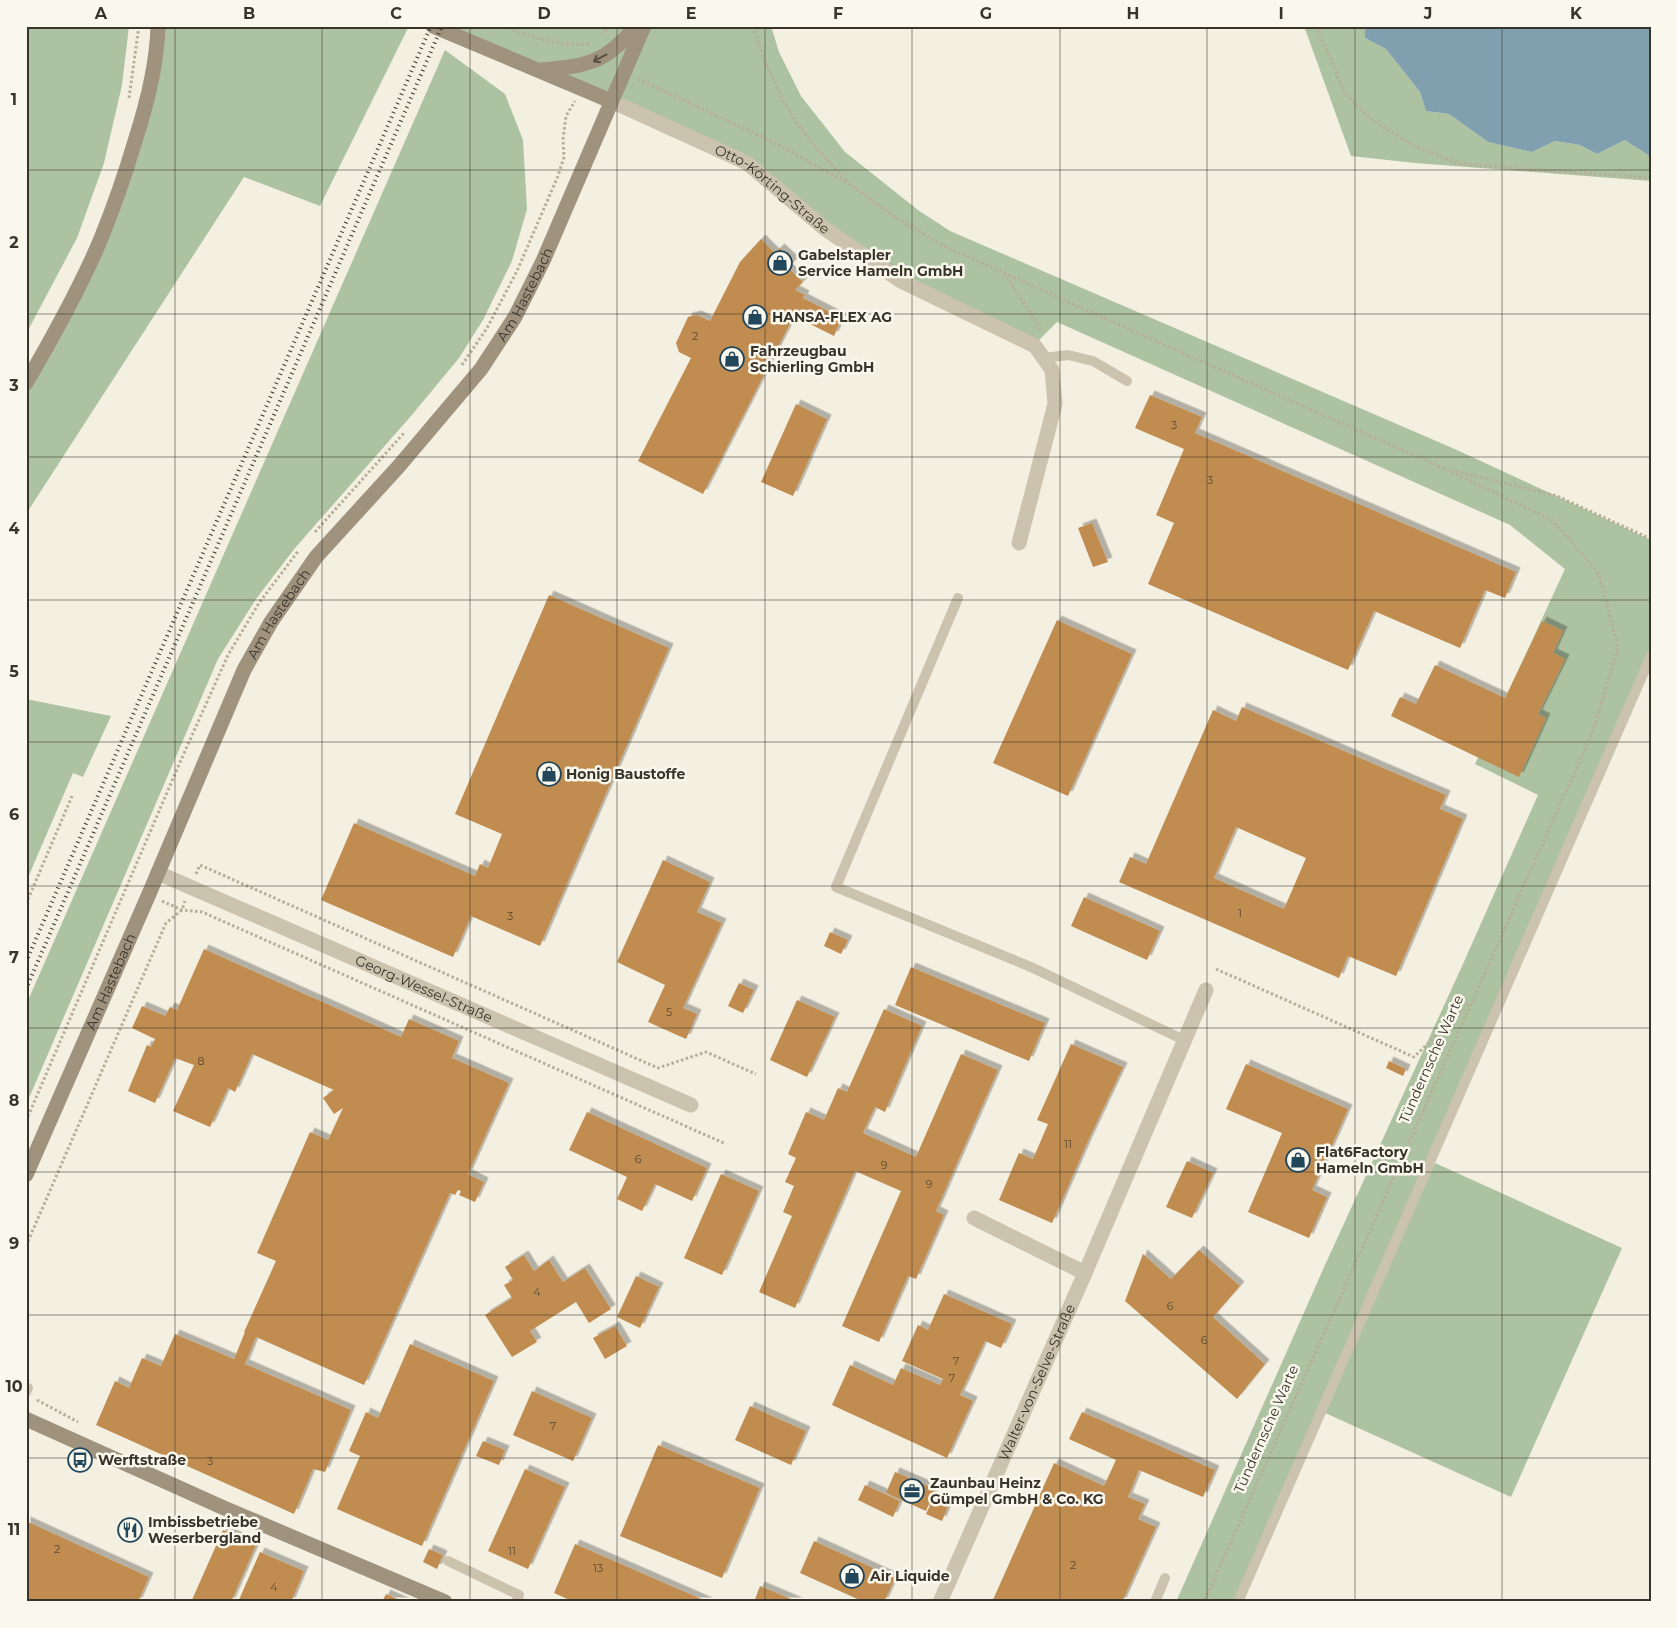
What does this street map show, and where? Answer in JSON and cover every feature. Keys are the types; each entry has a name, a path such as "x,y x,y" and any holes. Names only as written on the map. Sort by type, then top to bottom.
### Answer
{"main road":[{"path":"26,383 75,295 100,241 125,175 146,105 158,43 158,26"},
{"path":"158,43 167,26"},
{"path":"434,26 611,101"},
{"path":"540,70 576,67 601,59 626,38 636,26"},
{"name":"Am Hastebach","path":"26,1175 244,670 271,622 316,556 399,466 481,369 515,317 543,262 644,26"},
{"path":"26,1419 224,1508 445,1602"}],"street":[{"name":"Otto-Körting-Straße","path":"611,101 747,163 824,228 901,281 1035,346 1052,370 1055,404 1019,543"},
{"name":"Georg-Wessel-Straße","path":"158,872 690,1105"},
{"name":"Walter-von-Selve-Straße","path":"940,1602 1085,1273 1206,990"},
{"path":"974,1218 1085,1273"}],"lane":[{"path":"1044,358 1068,355 1093,361 1127,381"},
{"path":"958,598 836,887 1031,967 1184,1040"},
{"path":"1238,1602 1651,656"},
{"path":"448,1561 519,1595 516,1602"},
{"path":"1155,1602 1165,1578"}],"path":[{"path":"128,104 139,26"},
{"path":"504,26 539,38 570,43 594,43"},
{"path":"753,26 762,55 799,126 851,185"},
{"path":"1315,26 1345,94 1373,121 1416,147 1460,164 1651,178"},
{"path":"624,72 776,144 851,185 896,218 944,246 1444,468 1557,496 1651,539"},
{"path":"460,367 487,328 517,270 558,176 564,157 563,138 566,116 582,89"},
{"path":"1004,273 1040,328 1038,336"},
{"path":"314,533 410,426"},
{"name":"Tündernsche Warte","path":"1204,1602 1593,731 1618,648 1599,574 1552,520 1444,468"},
{"path":"26,1121 228,655 259,603 301,548"},
{"path":"26,904 72,796"},
{"path":"26,1246 166,923 182,910 200,865 658,1068 706,1052 756,1074"},
{"path":"182,910 202,912 726,1144"},
{"path":"1216,969 1414,1057 1472,1002"},
{"path":"30,1393 78,1422"}],"green space":[{"path":"26,26 129,26 122,85 104,163 77,238 26,334"},
{"path":"160,26 409,26 320,206 244,177 26,514 26,385 101,242"},
{"path":"455,26 645,26 611,99 453,33"},
{"path":"647,26 771,26 779,52 801,96 845,152 918,210 950,231 1457,450 1651,540 1651,653 1237,1602 1176,1602 1325,1265 1538,795 1475,764 1565,569 1510,525 1057,322 1035,344 902,280 747,162 613,100"},
{"path":"1304,26 1365,26 1365,38 1386,49 1420,92 1426,111 1449,114 1488,142 1532,152 1555,141 1580,145 1597,154 1625,140 1651,157 1651,181 1415,163 1351,156"},
{"path":"445,50 505,94 523,140 527,209 512,261 483,320 459,358 411,416 295,548 256,599 218,659 26,1105 26,1005"},
{"path":"26,699 111,716 83,777 73,773 26,882"},
{"path":"1435,1163 1622,1248 1511,1497 1323,1412"}],"water":[{"path":"1365,26 1651,26 1651,157 1625,140 1597,154 1580,145 1555,141 1532,152 1488,142 1449,114 1426,111 1420,92 1386,49 1365,38"}],"building":[{"path":"761,239 775,253 780,248 794,261 788,268 803,282 795,290 805,295 803,298 842,318 834,336 794,316 703,494 638,461 691,358 679,352 676,343 688,317 697,315 710,321 740,262"},
{"path":"1150,395 1202,417 1195,433 1516,572 1505,598 1485,590 1460,648 1374,611 1348,670 1148,584 1174,523 1156,515 1184,449 1135,428"},
{"path":"796,404 827,419 793,496 761,482"},
{"path":"1092,523 1108,562 1093,567 1078,528"},
{"path":"549,595 669,648 540,946 471,916 453,957 321,900 354,823 475,876 480,864 488,868 502,834 455,814"},
{"path":"1057,620 1132,654 1068,796 993,763"},
{"path":"1542,621 1563,631 1553,653 1565,659 1538,714 1546,718 1519,777 1391,716 1400,697 1416,704 1435,665 1505,698"},
{"path":"1242,707 1446,795 1440,809 1463,819 1396,976 1348,956 1339,978 1119,882 1130,857 1146,864 1213,710 1236,721","holes":["1236,827 1306,858 1284,909 1214,878"]},
{"path":"663,860 710,882 697,912 722,923 683,1008 697,1014 686,1039 648,1022 665,985 617,962"},
{"path":"1084,897 1160,931 1147,960 1071,926"},
{"path":"830,932 848,940 841,954 824,946"},
{"path":"204,949 401,1037 409,1019 459,1041 452,1058 509,1083 468,1174 484,1182 475,1202 459,1195 461,1191 458,1190 455,1195 450,1193 364,1385 256,1337 245,1364 351,1410 325,1472 313,1469 294,1514 96,1425 115,1381 129,1388 142,1358 161,1366 175,1334 234,1359 276,1261 257,1253 310,1132 328,1140 343,1108 334,1114 323,1098 334,1090 252,1054 235,1092 228,1088 210,1127 173,1111 194,1065 175,1058 155,1103 128,1091 147,1045 151,1047 155,1039 132,1028 142,1006 165,1016 170,1007 177,1010"},
{"path":"911,967 1045,1023 1029,1061 895,1005"},
{"path":"739,983 754,990 743,1013 728,1006"},
{"path":"797,1000 835,1017 807,1077 770,1060"},
{"path":"884,1009 922,1026 885,1112 875,1107 863,1133 916,1157 961,1054 998,1070 936,1211 944,1215 916,1279 908,1276 879,1342 842,1326 901,1191 855,1171 795,1308 759,1292 792,1216 783,1212 794,1186 785,1182 796,1158 788,1154 806,1112 824,1120 838,1088 847,1092"},
{"path":"1071,1044 1123,1067 1052,1223 999,1200 1019,1153 1033,1159 1048,1124 1037,1120"},
{"path":"1389,1061 1406,1069 1403,1076 1386,1068"},
{"path":"1246,1064 1348,1109 1312,1190 1327,1197 1309,1238 1248,1212 1282,1133 1226,1109"},
{"path":"587,1112 707,1168 692,1201 655,1184 642,1211 617,1199 627,1177 569,1150"},
{"path":"1187,1161 1213,1173 1192,1218 1166,1207"},
{"path":"721,1174 759,1191 722,1275 684,1258"},
{"path":"1199,1250 1240,1286 1213,1317 1265,1364 1237,1399 1125,1301 1143,1254 1171,1279"},
{"path":"524,1255 534,1271 549,1260 563,1282 585,1268 611,1309 589,1323 576,1302 530,1331 537,1342 512,1357 485,1315 512,1298 504,1285 513,1280 505,1267"},
{"path":"636,1276 659,1287 640,1328 617,1317"},
{"path":"944,1294 1012,1324 1001,1348 985,1341 960,1395 973,1401 947,1458 832,1405 850,1365 893,1385 901,1368 940,1385 943,1379 902,1361 918,1325 928,1330"},
{"path":"615,1326 627,1346 605,1359 593,1338"},
{"path":"410,1344 494,1381 422,1546 337,1509 360,1456 349,1451 366,1412 378,1418"},
{"path":"532,1391 592,1418 573,1461 513,1435"},
{"path":"750,1406 806,1431 791,1465 735,1440"},
{"path":"1082,1412 1215,1470 1203,1497 1139,1470 1128,1497 1145,1504 1138,1519 1156,1527 1122,1602 992,1602 1054,1463 1104,1486 1116,1460 1069,1439"},
{"path":"483,1441 505,1450 499,1465 476,1456"},
{"path":"658,1445 760,1488 722,1578 620,1536"},
{"path":"525,1469 565,1487 528,1569 488,1551"},
{"path":"895,1472 935,1489 926,1511 886,1493"},
{"path":"865,1485 900,1501 893,1517 858,1500"},
{"path":"933,1499 948,1506 942,1521 926,1514"},
{"path":"26,1521 149,1577 138,1602 26,1602"},
{"path":"223,1530 256,1545 231,1602 191,1602"},
{"path":"814,1541 895,1578 884,1602 864,1602 800,1573"},
{"path":"575,1544 708,1602 574,1602 554,1593"},
{"path":"429,1549 443,1555 437,1569 423,1562"},
{"path":"260,1552 304,1571 291,1602 238,1602"},
{"path":"760,1586 798,1602 754,1602"},
{"path":"386,1594 404,1602 382,1602"}],"railway":[{"path":"26,962 431,26"},
{"path":"26,989 442,26"}],"place":[{"name":"Gabelstapler Service Hameln GmbH","path":"780,263"},
{"name":"HANSA-FLEX AG","path":"755,317"},
{"name":"Fahrzeugbau Schierling GmbH","path":"732,359"},
{"name":"Honig Baustoffe","path":"549,774"},
{"name":"Flat6Factory Hameln GmbH","path":"1298,1160"},
{"name":"Werftstraße","path":"80,1460"},
{"name":"Zaunbau Heinz Gümpel GmbH & Co. KG","path":"912,1491"},
{"name":"Imbissbetriebe Weserbergland","path":"130,1530"},
{"name":"Air Liquide","path":"852,1576"}]}
